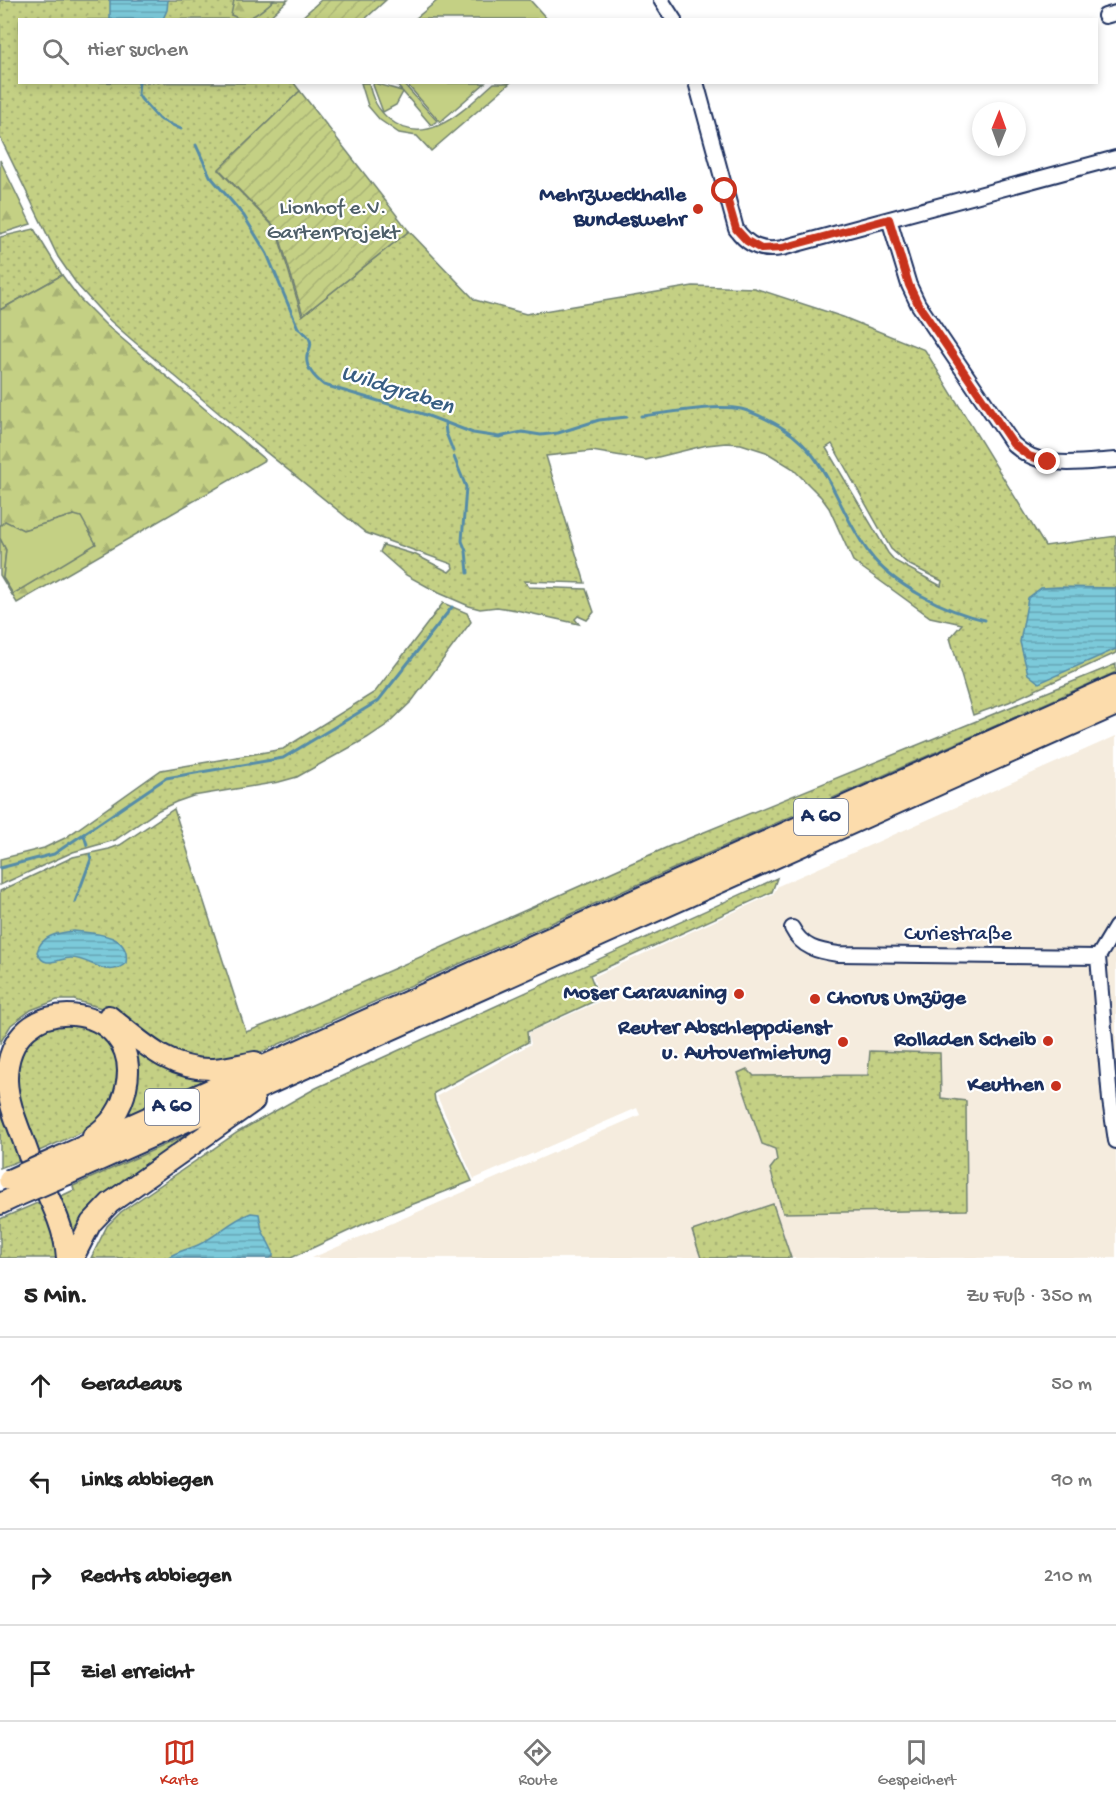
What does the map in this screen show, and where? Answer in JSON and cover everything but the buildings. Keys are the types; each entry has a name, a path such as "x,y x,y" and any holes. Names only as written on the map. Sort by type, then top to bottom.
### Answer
{"highway":[{"name":"A 60","path":"288,1066 1116,685"},
{"name":"A 60","path":"7,1191 1116,705"},
{"path":"0,1059 10,1036 25,1019 45,1008 67,1004 89,1006 110,1016 152,1051 182,1065 215,1069 288,1066"},
{"path":"29,1155 9,1094 7,1082 10,1058 19,1039 34,1024 53,1015 75,1014 95,1020 112,1032 127,1060 128,1083 120,1106 107,1125 64,1165"},
{"path":"73,1258 92,1223 110,1203 288,1066"},
{"path":"0,1092 57,1217 65,1242 67,1258"}],"street":[{"path":"661,0 673,18"},
{"path":"697,84 736,229 747,241 761,249 775,249 1116,158"},
{"path":"889,219 909,285 918,304 1013,444 1029,456 1048,462 1116,460"},
{"path":"1116,927 1098,957 1116,1141"},
{"name":"Curiestraße","path":"792,928 802,944 818,951 838,954 1098,957"}],"shaded area":[{"path":"1116,736 1116,1258 312,1258 640,1115 637,1108 474,1179 437,1096 531,1044 528,1033 601,1001 593,977 773,894 778,886"}],"green space":[{"path":"0,0 288,0 268,18 18,18 18,84 295,84 300,91 219,170 276,229 302,316 409,231 475,300 526,314 693,286 754,288 843,317 925,350 1045,546 1116,536 1116,653 1009,702 973,715 950,638 962,624 930,617 853,561 829,508 821,497 792,468 766,452 741,444 707,445 646,460 592,451 546,456 585,583 524,581 529,587 586,589 594,612 587,620 578,616 575,619 579,624 516,610 497,607 480,609 469,606 406,575 380,552 383,545 416,555 449,572 453,568 452,564 366,533 240,431 106,317 78,286 58,257 0,137","holes":["832,444 891,549 908,564 942,581 941,586 895,561 888,553 826,448"]},
{"path":"234,0 274,0 249,18 237,18 231,15"},
{"path":"321,0 386,0 366,18 301,18"},
{"path":"438,0 530,0 546,18 416,18"},
{"path":"361,84 369,84 375,103 389,119 404,128 418,130 432,128 459,113 493,84 509,84 431,151 417,136 399,133 380,120 368,106"},
{"path":"378,84 402,91 396,84 404,84 437,121 431,125 403,92 396,105 383,112 373,85"},
{"path":"407,84 484,84 440,122"},
{"name":"Lionhof e.V. GartenProjekt","path":"300,91 409,231 303,315 277,229 219,169"},
{"path":"0,160 31,224 0,234"},
{"path":"34,229 62,275 0,310 0,237"},
{"path":"62,275 79,298 106,325 265,460 17,603 0,575 0,538 6,550 3,578 74,515 23,530 6,522 0,526 0,310"},
{"path":"74,515 81,517 96,544 13,594 3,578 6,550 0,538 0,526 5,521 23,530"},
{"path":"443,603 467,613 471,622 412,701 388,724 367,738 297,777 193,796 176,802 159,810 115,840 73,852 0,885 0,859 44,848 65,838 161,770 283,749 375,692"},
{"path":"1116,664 1116,672 250,1057 184,1061 105,1009 74,1000 57,1000 31,1010 11,1025 0,1043 0,891 73,857 120,845 174,809 246,1032 285,1017 670,846"},
{"path":"777,878 772,892 590,975 599,999 527,1032 528,1042 434,1093 435,1101 472,1181 370,1221 291,1258 91,1258 107,1226 121,1212 238,1132 316,1088"},
{"path":"89,1022 118,1047 122,1094 91,1128 37,1152 14,1095 13,1063 39,1026"},
{"path":"115,1026 222,1073 116,1120 120,1114"},
{"path":"870,1051 940,1053 941,1098 966,1101 967,1210 783,1213 770,1169 777,1160 775,1149 762,1144 738,1073 747,1069 754,1076 868,1075"},
{"path":"0,1111 21,1160 0,1168"},
{"path":"218,1121 74,1247 57,1198 74,1190 73,1186"},
{"path":"42,1201 51,1222 60,1258 0,1258 0,1219"},
{"path":"773,1204 791,1258 701,1258 692,1231"}],"water":[{"path":"110,0 168,0 163,18 110,18"},
{"path":"1041,588 1116,588 1116,649 1039,683 1028,674 1020,642 1028,598"},
{"path":"74,931 101,934 117,941 126,953 126,963 119,968 106,969 78,959 68,958 50,962 41,959 37,952 46,938"},
{"path":"251,1213 259,1214 262,1230 273,1252 270,1258 167,1258 194,1247"}],"waterway":[{"name":"Wildgraben","path":"139,84 138,94 159,119 181,129"},
{"name":"Wildgraben","path":"196,145 210,176 244,216 267,254 298,328 310,340 311,345 307,356 309,369 324,385 423,414 473,433 499,437 522,432 541,435 558,433 599,420 627,417"},
{"name":"Wildgraben","path":"641,416 705,408 741,409 754,413 787,431 804,445 817,461 857,534 879,565 921,596 954,611 985,620"},
{"path":"445,424 453,451"},
{"path":"454,457 466,487 462,541 466,551 468,573"},
{"path":"0,868 54,854 166,778 283,758 378,701 452,607"},
{"path":"84,835 87,845"},
{"path":"75,902 91,859 90,855"}],"place":[{"name":"Mehrzweckhalle Bundeswehr","path":"698,209"},
{"name":"Moser Caravaning","path":"739,994"},
{"name":"Chorus Umzüge","path":"815,999"},
{"name":"Rolladen Scheib","path":"1048,1041"},
{"name":"Reuter Abschleppdienst u. Autovermietung","path":"843,1042"},
{"name":"Keuthen","path":"1056,1086"}],"route":[{"path":"725,191 736,229 747,241 761,249 782,248 889,219 909,285 918,304 1013,444 1029,456 1048,462"}]}
